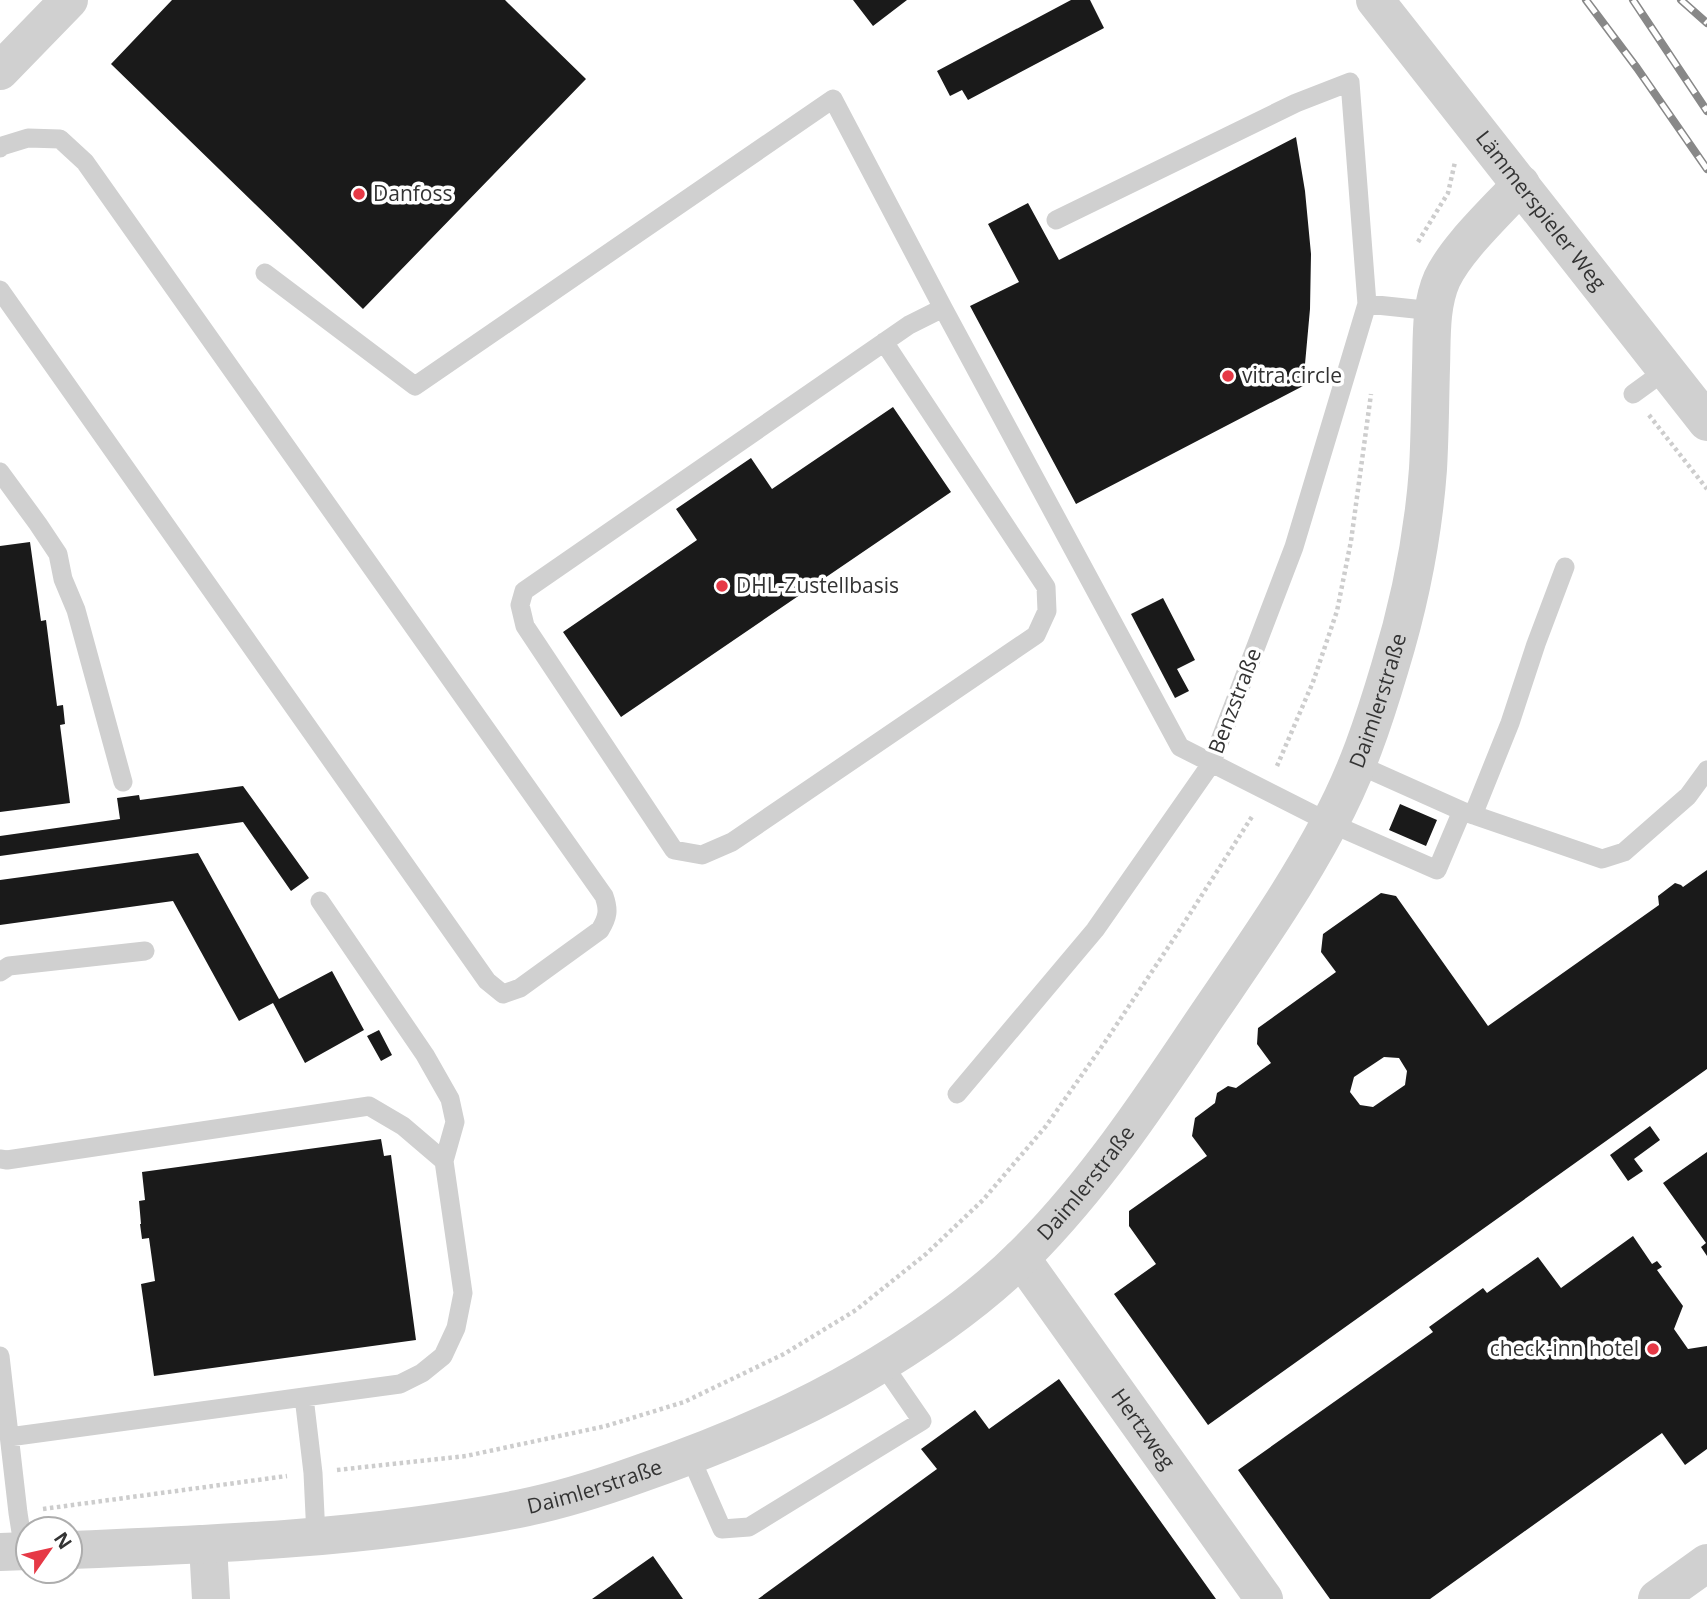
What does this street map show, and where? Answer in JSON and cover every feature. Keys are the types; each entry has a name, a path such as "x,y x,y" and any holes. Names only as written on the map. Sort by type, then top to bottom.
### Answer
{"street":[{"path":"0,71 69,0"},
{"name":"Lämmerspieler Weg","path":"1376,0 1707,422"},
{"name":"Daimlerstraße","path":"84,1549 208,1545 394,1529 522,1509 568,1497 725,1443 836,1390 951,1317 1021,1258 1051,1226 1134,1122 1266,928 1330,823 1357,764 1378,708 1399,637 1418,555 1428,466 1434,311 1440,284 1454,259 1521,184"},
{"name":"Hertzweg","path":"1021,1258 1265,1599"},
{"path":"208,1545 211,1599"},
{"path":"1657,1599 1707,1563"}],"lane":[{"path":"1056,220 1296,103 1350,82 1367,304 1434,311"},
{"path":"265,273 415,386 833,99 1180,747 1330,823 1437,870 1510,723 1565,568"},
{"path":"0,148 28,138 61,139 85,162 604,896 608,909 607,919 600,930 520,988 503,993 487,981 0,290"},
{"name":"Benzstraße","path":"957,1094 1095,930 1210,764 1294,547 1367,304"},
{"path":"884,342 1046,587 1047,611 1036,635 732,842 702,855 674,850 525,626 520,605 524,591 884,342 909,325 943,308"},
{"path":"1633,394 1666,370"},
{"path":"0,472 58,554 123,782"},
{"path":"1357,764 1467,813 1602,859 1624,852 1688,796 1707,770"},
{"path":"9,1437 400,1384 422,1373 443,1356 456,1328 463,1293 444,1161 455,1122 450,1099 425,1055 320,901"},
{"path":"0,972 9,966 145,951"},
{"path":"0,1159 369,1106 403,1126 444,1161"},
{"path":"0,1356 18,1515"},
{"path":"690,1456 722,1529 749,1527 922,1421 881,1363"},
{"path":"304,1397 313,1473 316,1536"}],"path":[{"path":"1448,192 1455,162 1462,157"},
{"path":"1276,768 1313,681 1337,611 1351,541 1372,391"},
{"path":"1647,412 1707,489"},
{"path":"334,1470 466,1456 606,1426 684,1402 784,1354 856,1310 926,1254 983,1200 1046,1126 1141,988 1255,811"},
{"path":"64,1506 290,1475"}],"building":[{"name":"Danfoss","path":"172,0 505,0 586,79 363,309 111,64"},
{"path":"853,0 907,0 873,26"},
{"path":"1071,0 1090,0 1104,28 968,100 962,90 950,96 937,71"},
{"path":"1296,137 1311,254 1310,309 1303,386 1076,504 970,306 1019,282 988,224 1028,203 1059,260"},
{"name":"DHL-Zustellbasis","path":"893,407 951,492 621,717 563,632 697,540 676,509 751,458 772,489"},
{"path":"30,542 41,621 46,620 57,706 63,705 65,724 60,725 70,803 0,812 0,546"},
{"path":"1163,598 1195,660 1177,669 1189,691 1175,698 1131,614"},
{"path":"243,786 309,878 291,891 243,822 0,856 0,836 120,819 117,798 139,795 140,800"},
{"path":"1400,804 1437,820 1426,846 1389,830"},
{"path":"198,853 279,999 332,971 364,1030 305,1063 273,1003 239,1021 173,901 0,925 0,880"},
{"path":"1707,870 1707,1069 1208,1425 1114,1294 1156,1264 1129,1226 1129,1211 1207,1156 1192,1136 1195,1118 1215,1103 1217,1093 1228,1086 1236,1088 1271,1063 1257,1044 1258,1028 1336,972 1321,952 1323,934 1381,893 1396,896 1488,1026 1659,905 1658,896 1675,883 1683,887","holes":["1384,1057 1399,1058 1407,1071 1405,1085 1373,1107 1360,1105 1350,1092 1354,1077"]},
{"path":"379,1030 392,1055 381,1061 367,1036"},
{"path":"1650,1126 1660,1140 1634,1159 1643,1171 1628,1181 1610,1155"},
{"path":"381,1139 384,1156 391,1155 416,1340 154,1376 141,1284 155,1281 149,1238 142,1239 140,1224 139,1201 145,1200 142,1172"},
{"path":"1707,1152 1707,1256 1701,1247 1706,1243 1663,1183"},
{"path":"1633,1236 1652,1264 1657,1261 1662,1267 1657,1270 1683,1306 1674,1329 1688,1349 1707,1346 1707,1449 1685,1465 1662,1433 1430,1599 1330,1599 1238,1470 1433,1332 1429,1327 1483,1288 1487,1293 1538,1257 1561,1288"},
{"path":"1059,1379 1216,1599 758,1599 937,1469 921,1449 975,1410 989,1429"},
{"path":"653,1556 683,1599 592,1599 626,1575"}],"railway":[{"path":"1586,0 1707,169"},
{"path":"1633,0 1707,111"},
{"path":"1681,0 1707,23"}],"place":[{"name":"Danfoss","path":"359,194"},
{"name":"vitra.circle","path":"1228,376"},
{"name":"DHL-Zustellbasis","path":"722,586"},
{"name":"check-inn hotel","path":"1653,1349"}]}
